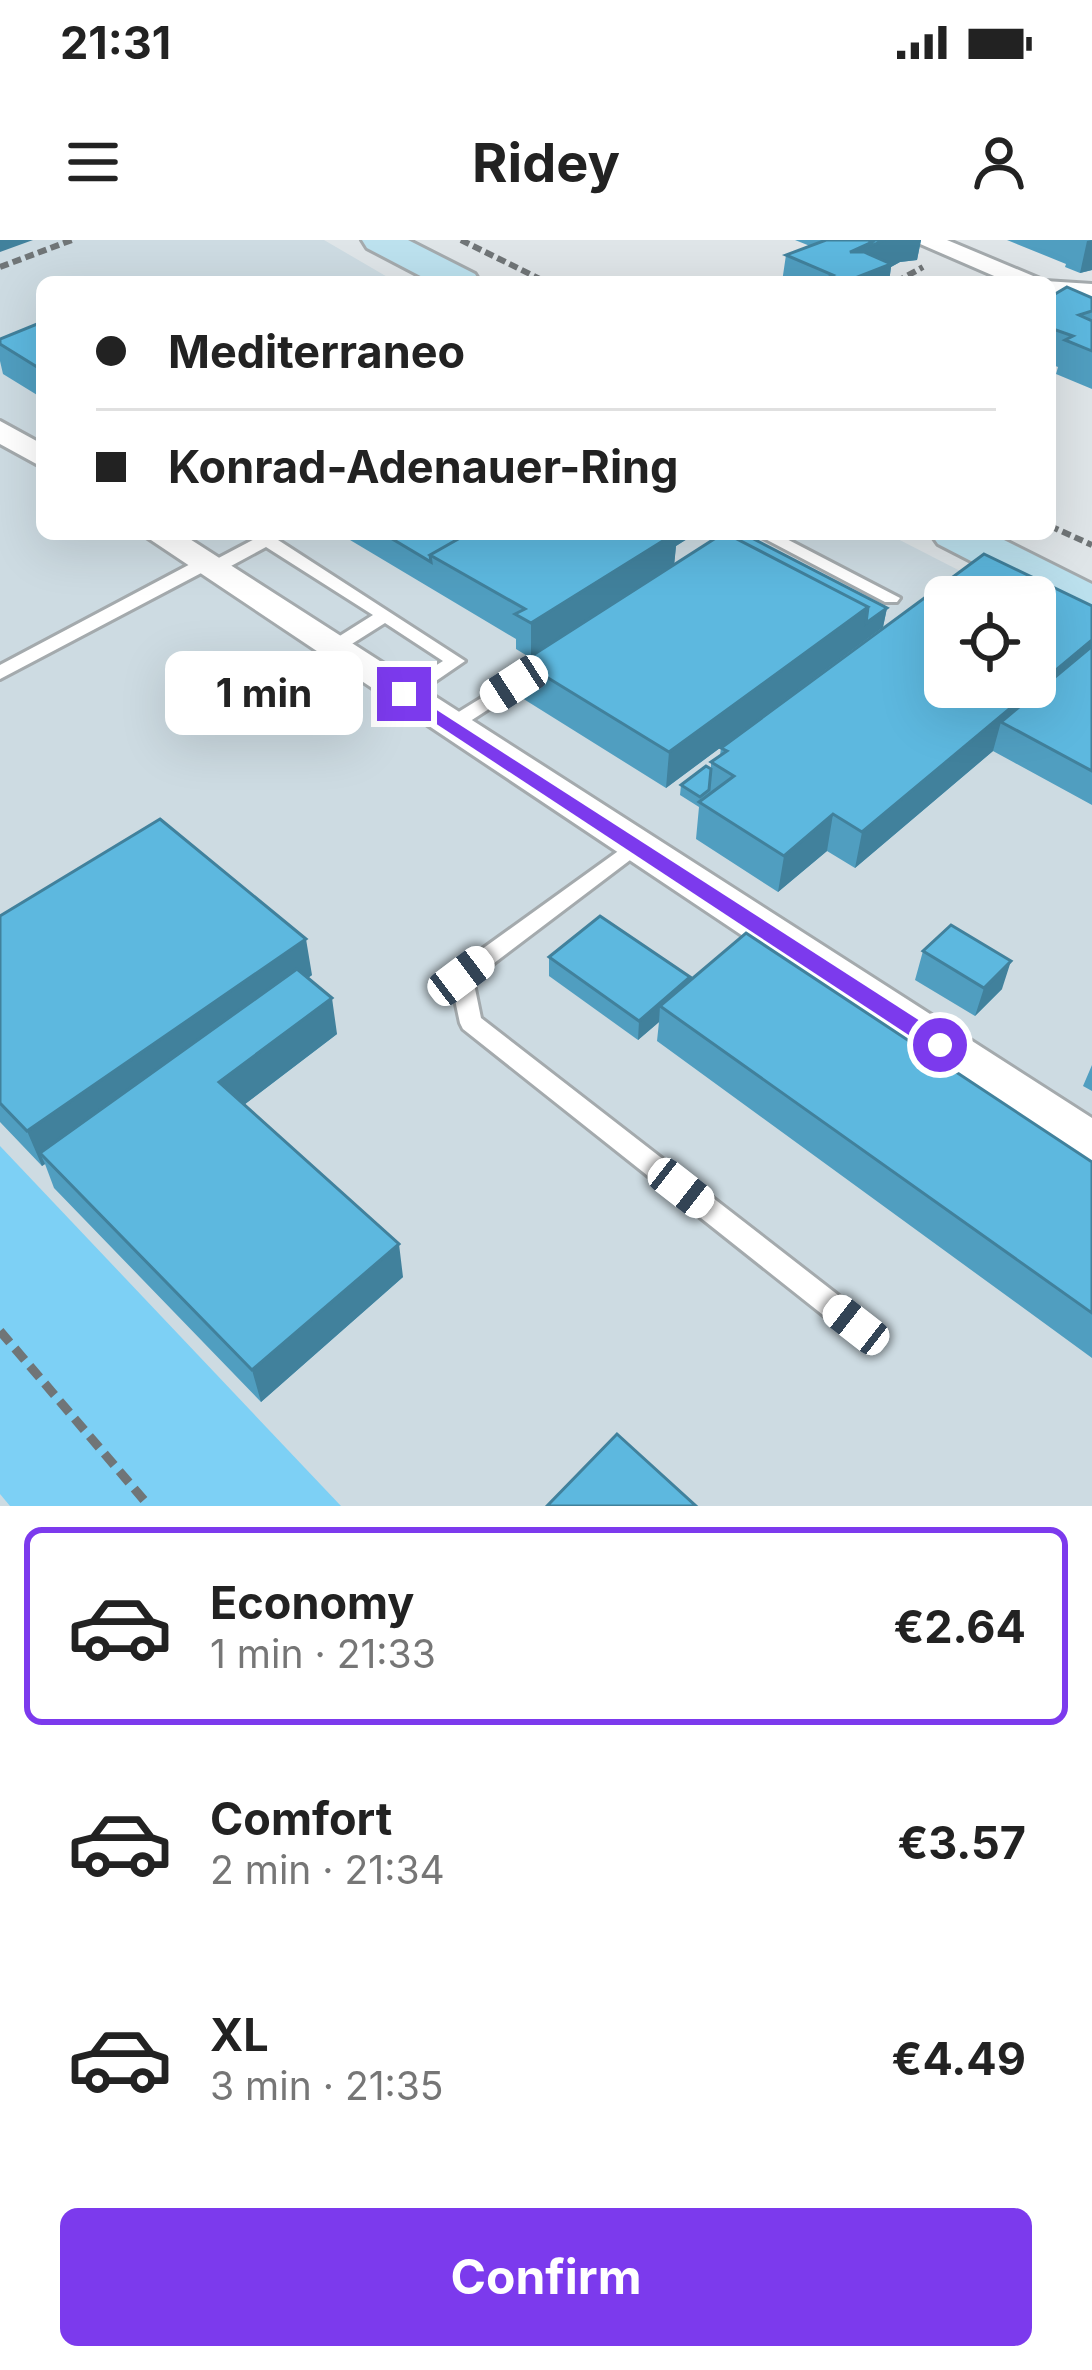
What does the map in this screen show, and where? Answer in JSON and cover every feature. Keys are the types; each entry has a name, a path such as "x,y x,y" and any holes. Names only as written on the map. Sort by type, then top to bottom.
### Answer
{"street":[{"path":"380,240 449,276"},
{"path":"924,240 1017,276"},
{"path":"1056,289 1089,293"},
{"path":"0,430 36,454"},
{"path":"168,540 1092,1144"},
{"path":"967,540 1092,602"}],"lane":[{"path":"0,674 265,540"},
{"path":"276,540 456,661 404,694"},
{"path":"776,540 891,598"},
{"path":"333,648 385,615"},
{"path":"451,725 567,651"},
{"path":"635,846 461,976 471,1023 856,1325"}],"path":[{"path":"0,267 72,240"},
{"path":"461,240 534,276"},
{"path":"1056,529 1092,545"},
{"path":"0,1331 149,1506"}],"shaded area":[{"path":"0,240 324,240 386,276 36,276 36,540 900,540 970,576 924,576 924,708 1056,708 1056,669 1092,638 1092,1506 0,1506"},
{"path":"0,1146 341,1506 10,1506 0,1494"}],"building":[{"path":"826,240 868,240 872,242 850,252 864,252 891,264 860,276 831,276 786,255"},
{"path":"1067,287 1092,298 1092,311 1079,315 1092,321 1092,351 1065,340 1073,336 1056,330 1056,293"},
{"path":"36,324 36,366 0,344 0,339"},
{"path":"394,540 456,540 430,555 431,562"},
{"path":"456,540 664,540 531,623 515,614 525,609 430,555"},
{"path":"713,540 739,540 868,607 669,752 522,662"},
{"path":"739,540 756,540 887,608 866,623 868,607"},
{"path":"984,554 1030,576 954,576"},
{"path":"1056,589 1092,606 1092,640 1056,670"},
{"path":"924,598 924,708 1011,708 862,832 833,814 784,856 699,802 734,776 711,762 727,751 721,748"},
{"path":"1092,648 1092,771 1001,722 1018,708 1056,708 1056,676"},
{"path":"706,766 711,769 709,790 700,797 681,785"},
{"path":"160,819 306,939 27,1131 0,1103 0,916"},
{"path":"600,916 690,977 639,1021 549,957"},
{"path":"951,925 1011,961 984,988 923,951"},
{"path":"746,933 1092,1162 1092,1313 660,1006"},
{"path":"297,969 332,998 219,1082 399,1244 252,1370 40,1153"},
{"path":"617,1434 696,1506 547,1506"}],"route":[{"path":"404,694 940,1045"}]}
